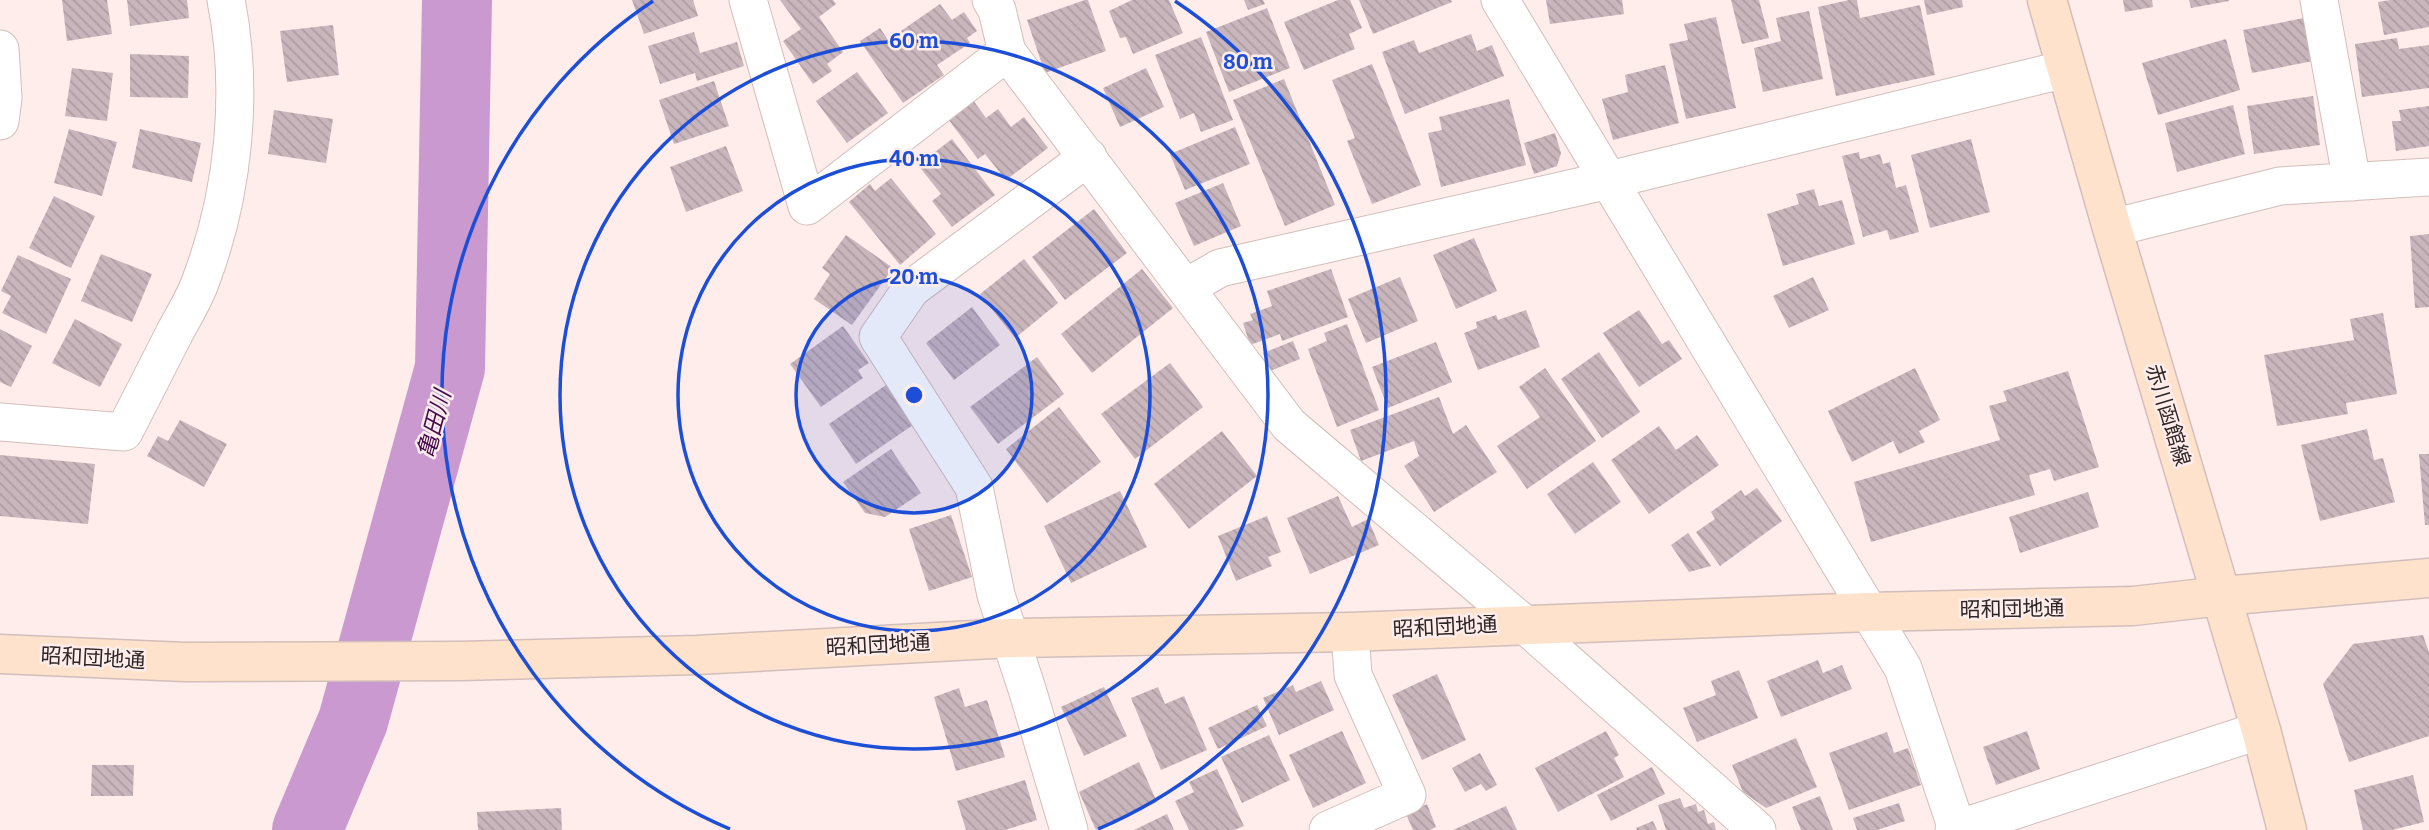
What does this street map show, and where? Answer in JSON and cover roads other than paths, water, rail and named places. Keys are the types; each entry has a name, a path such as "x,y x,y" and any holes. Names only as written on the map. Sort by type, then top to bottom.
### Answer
{"street":[{"path":"0,422 124,432 201,282 217,228 231,152 234,100 235,63 226,0"},
{"path":"748,0 807,206 1007,52"},
{"path":"990,0 997,10 1007,52 1289,425 1524,624 1757,830"},
{"path":"1500,0 1903,668 1956,830 2261,730"},
{"name":"赤川函館線","path":"2047,0 2261,730 2287,830"},
{"path":"2319,0 2352,182"},
{"path":"0,51 3,97 0,121"},
{"path":"1187,287 1220,268 1609,180 2066,69"},
{"path":"1069,830 996,595 974,488 878,337 911,289 1088,157"},
{"path":"2112,228 2280,186 2429,177"},
{"name":"昭和団地通","path":"0,654 185,662 460,661 696,655 1011,638 1350,632 1869,612 2133,606 2429,578"},
{"path":"1328,830 1407,795 1353,675 1350,632"}],"waterway":[{"name":"亀田川","path":"307,830 353,721 450,368 457,0"}]}
